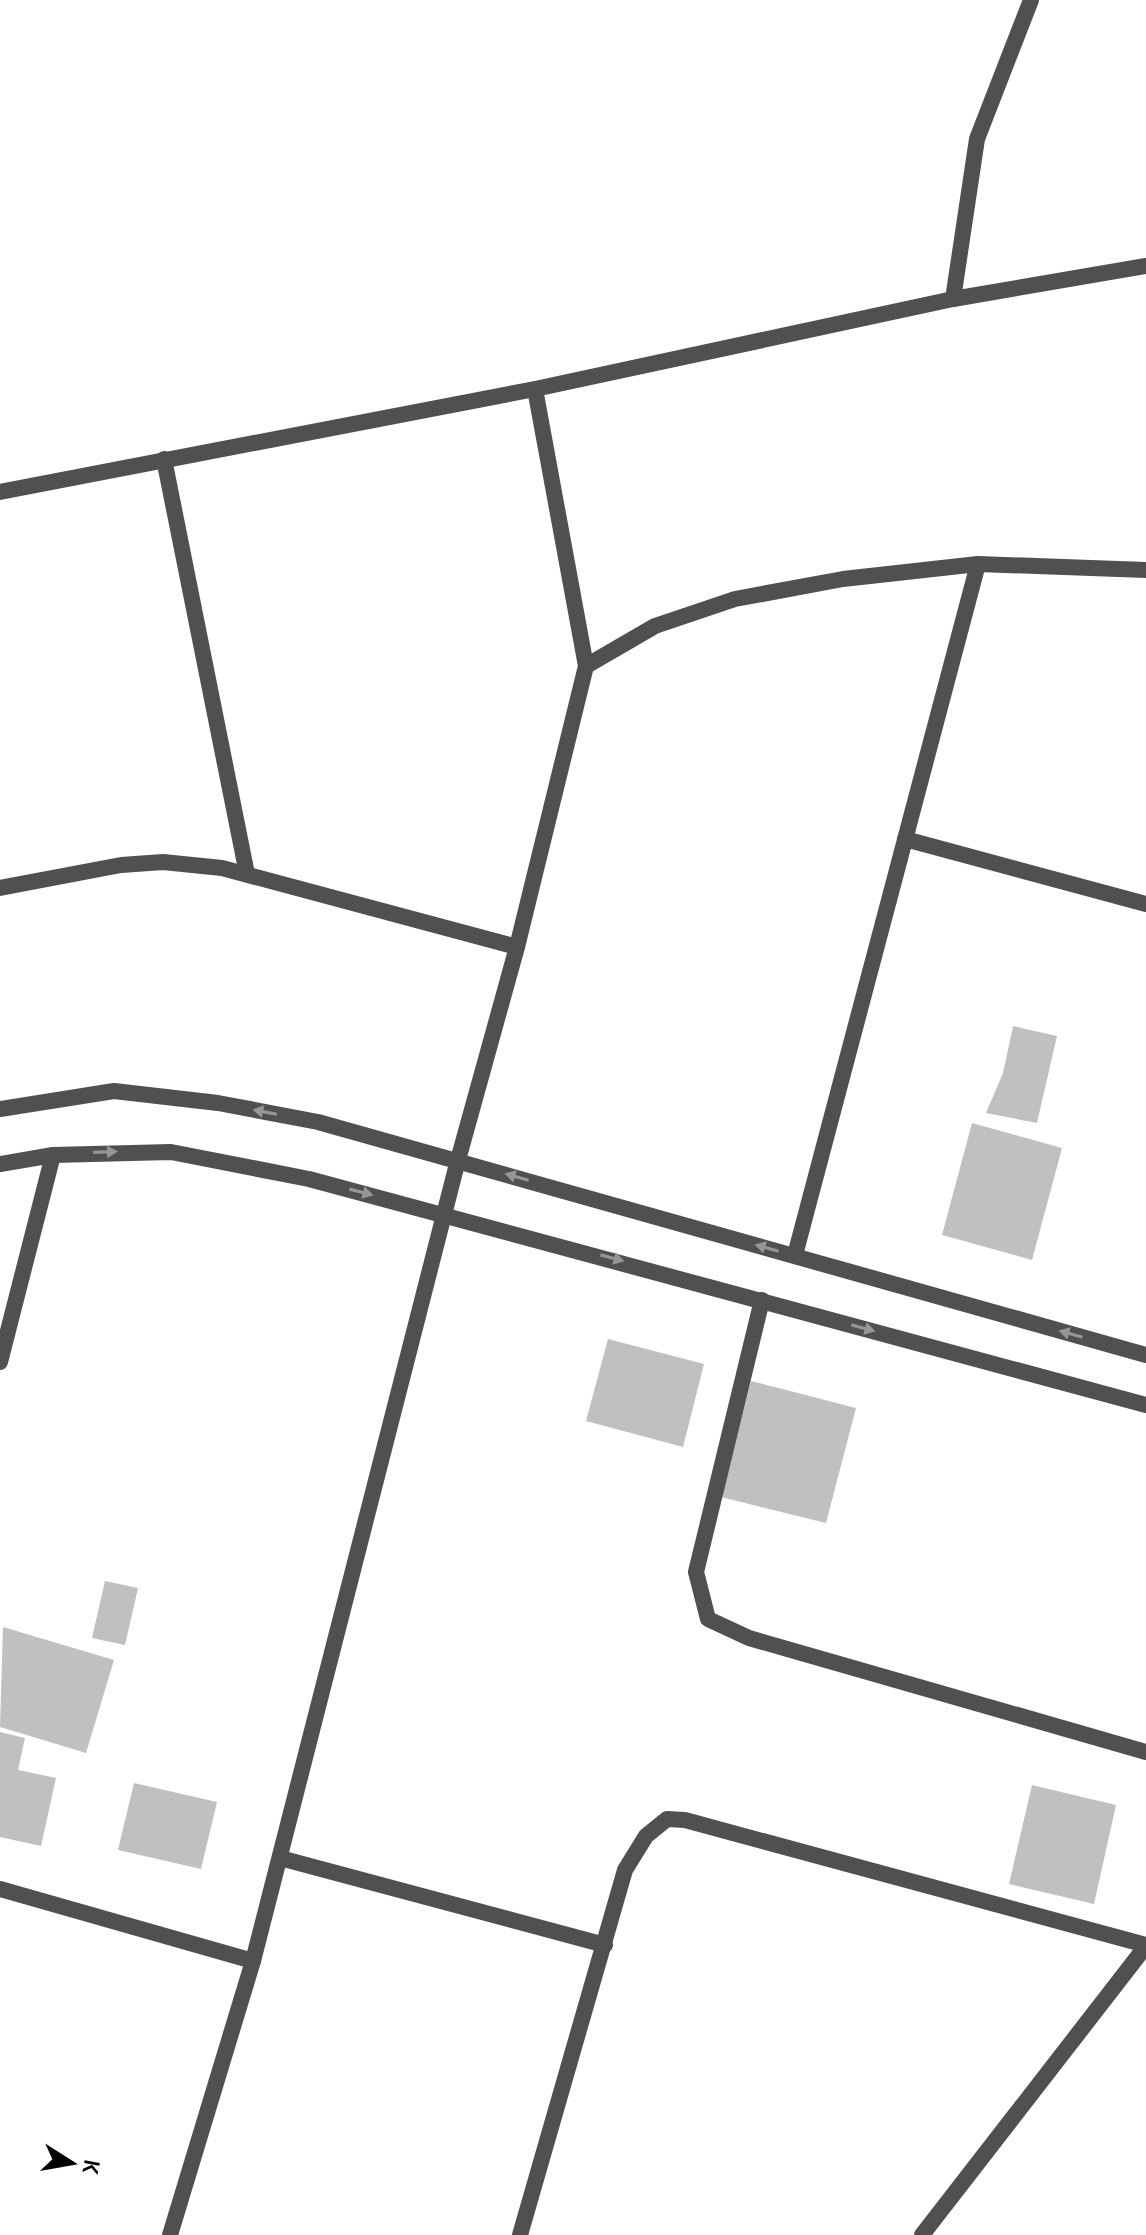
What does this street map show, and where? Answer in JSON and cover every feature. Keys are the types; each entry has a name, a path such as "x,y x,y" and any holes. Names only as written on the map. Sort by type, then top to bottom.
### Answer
{"street":[{"path":"953,299 977,139 1031,0"},
{"path":"0,492 535,389 953,299 1146,266"},
{"path":"175,2234 280,1858 458,1160 517,947 586,666 535,389"},
{"path":"164,459 247,874"},
{"path":"586,666 655,626 735,599 843,579 978,564 1146,570"},
{"path":"795,1255 978,564"},
{"path":"905,839 1146,904"},
{"path":"0,888 121,865 163,862 247,874 517,947"},
{"path":"0,1109 114,1091 218,1103 318,1122 1146,1355"},
{"path":"0,1164 53,1155 171,1152 309,1179 445,1213 1146,1405"},
{"path":"0,1362 53,1155"},
{"path":"762,1300 696,1572 708,1619 749,1638 1146,1752"},
{"path":"520,2235 625,1870 646,1836 667,1819 685,1820 1146,1946 922,2235"},
{"path":"280,1858 605,1945"},
{"path":"0,1889 253,1961"}],"building":[{"path":"1013,1026 1057,1036 1037,1123 986,1113 1003,1073"},
{"path":"972,1123 1062,1148 1032,1260 942,1235"},
{"path":"608,1339 704,1364 683,1447 586,1421"},
{"path":"751,1381 856,1408 826,1523 721,1497"},
{"path":"105,1581 138,1588 125,1645 92,1638"},
{"path":"3,1627 114,1660 86,1753 0,1727"},
{"path":"0,1732 25,1738 18,1770 56,1778 41,1846 0,1837"},
{"path":"134,1783 217,1802 201,1869 118,1850"},
{"path":"1032,1785 1116,1805 1094,1904 1009,1884"}]}
